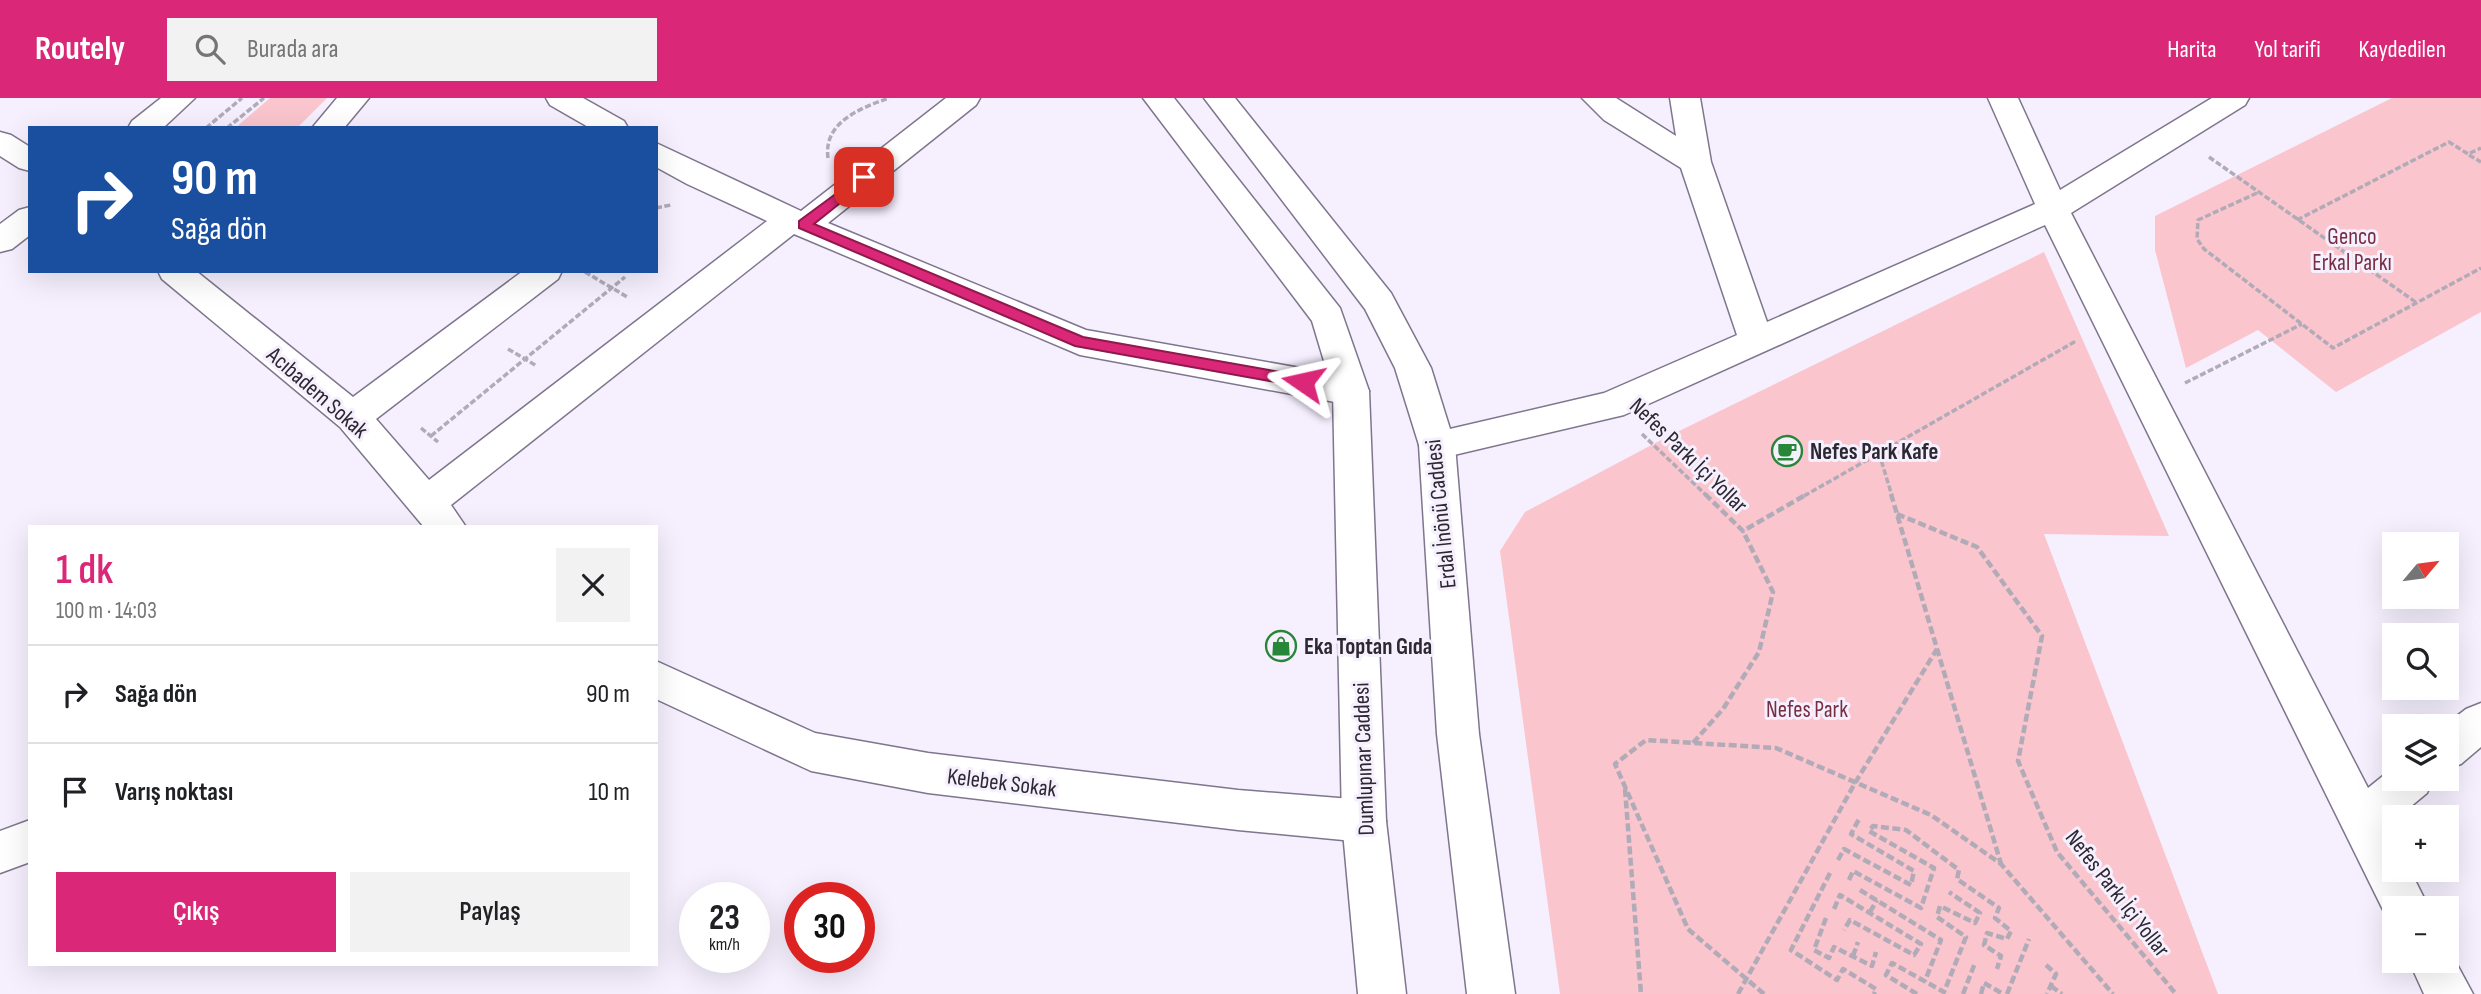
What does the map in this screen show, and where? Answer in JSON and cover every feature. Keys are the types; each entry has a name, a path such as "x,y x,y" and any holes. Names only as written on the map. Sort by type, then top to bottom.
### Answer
{"street":[{"path":"146,126 180,98"},
{"path":"329,126 354,98"},
{"path":"561,98 610,126"},
{"path":"437,515 797,222 965,98"},
{"name":"Dumlupınar Caddesi","path":"1158,98 1328,317 1351,391 1364,821 1382,994"},
{"name":"Erdal İnönü Caddesi","path":"1219,98 1379,302 1413,368 1437,446 1458,734 1491,994"},
{"path":"1597,98 1615,113 1695,162"},
{"path":"1685,98 1695,162 1756,340"},
{"path":"2003,98 2053,209 2400,896"},
{"path":"1437,446 1611,405 2053,209 2234,98"},
{"path":"0,142 28,160"},
{"path":"667,196 670,160 797,222 1080,342 1351,391"},
{"path":"0,241 28,220"},
{"path":"352,417 543,273"},
{"name":"Acıbadem Sokak","path":"184,274 352,417 437,515"},
{"name":"Kelebek Sokak","path":"658,680 811,752 928,773 1238,810 1364,821"},
{"path":"2459,740 2481,722"},
{"path":"2362,820 2397,791"},
{"path":"0,852 28,842"},
{"path":"2438,973 2449,994"}],"path":[{"path":"208,126 242,98"},
{"path":"229,126 264,98"},
{"path":"829,162 825,151 830,135 844,120 863,107 889,98"},
{"path":"2177,133 2257,193 2417,303"},
{"path":"2297,220 2449,142 2481,162"},
{"path":"2468,154 2481,148"},
{"path":"2257,193 2198,220 2197,239 2204,249 2333,348 2481,268"},
{"path":"588,273 634,300"},
{"path":"394,465 625,277"},
{"name":"Nefes Parkı İçi Yollar","path":"1743,531 2110,322"},
{"path":"2150,401 2302,324"},
{"path":"501,346 547,371"},
{"name":"Nefes Parkı İçi Yollar","path":"1611,405 1743,531 1773,592 1759,652 1723,709 1693,743"},
{"path":"420,428 440,443"},
{"path":"1879,453 2001,864"},
{"name":"Nefes Parkı İçi Yollar","path":"1898,514 1977,547 2042,636 2018,761 2057,852 2176,994"},
{"path":"1738,994 1855,783 1937,648"},
{"path":"1764,994 1688,929 1615,764 1646,740 1776,748 1931,815 2001,864 2113,994"},
{"path":"1625,785 1641,994"},
{"path":"1838,860 1844,849 1911,885 1914,871 1851,834 1859,819"},
{"path":"1849,880 1853,871 1921,908 1934,868 1869,831 1872,826 1906,830 1959,870 1956,879 1999,908 1995,918 2011,931 2007,939 1987,933 1984,945 2001,956 1997,969"},
{"path":"1830,873 1791,950 1837,980 1843,969 1876,989 1874,994"},
{"path":"1860,890 1941,940 1925,981"},
{"path":"1917,994 1886,975 1892,963 1944,992 1966,936 1937,917 1940,906 1975,923 1980,913 1948,892"},
{"path":"1834,909 1840,895 1920,944 1914,955 1850,920 1844,930"},
{"path":"1870,912 1877,900"},
{"path":"1826,918 1814,950 1829,958 1834,947 1872,966 1876,952"},
{"path":"1980,994 1984,983 2005,994 2029,939"},
{"path":"1853,956 1858,942"},
{"path":"1963,994 1975,963"},
{"path":"2046,965 2056,974 2047,994"},
{"path":"2051,986 2062,994"}],"green space":[{"path":"270,98 327,98 299,126 237,126"},
{"name":"Genco Erkal Parkı","path":"2392,98 2481,98 2481,312 2336,392 2258,330 2186,368 2155,250 2155,216"},
{"name":"Nefes Park","path":"2044,252 2169,536 2044,534 2218,994 1560,994 1500,551 1525,512 1663,439"}],"place":[{"name":"Nefes Park Kafe","path":"1787,451"},
{"name":"Eka Toptan Gıda","path":"1281,646"}],"route":[{"path":"864,177 804,225 1080,342 1303,382"}]}
